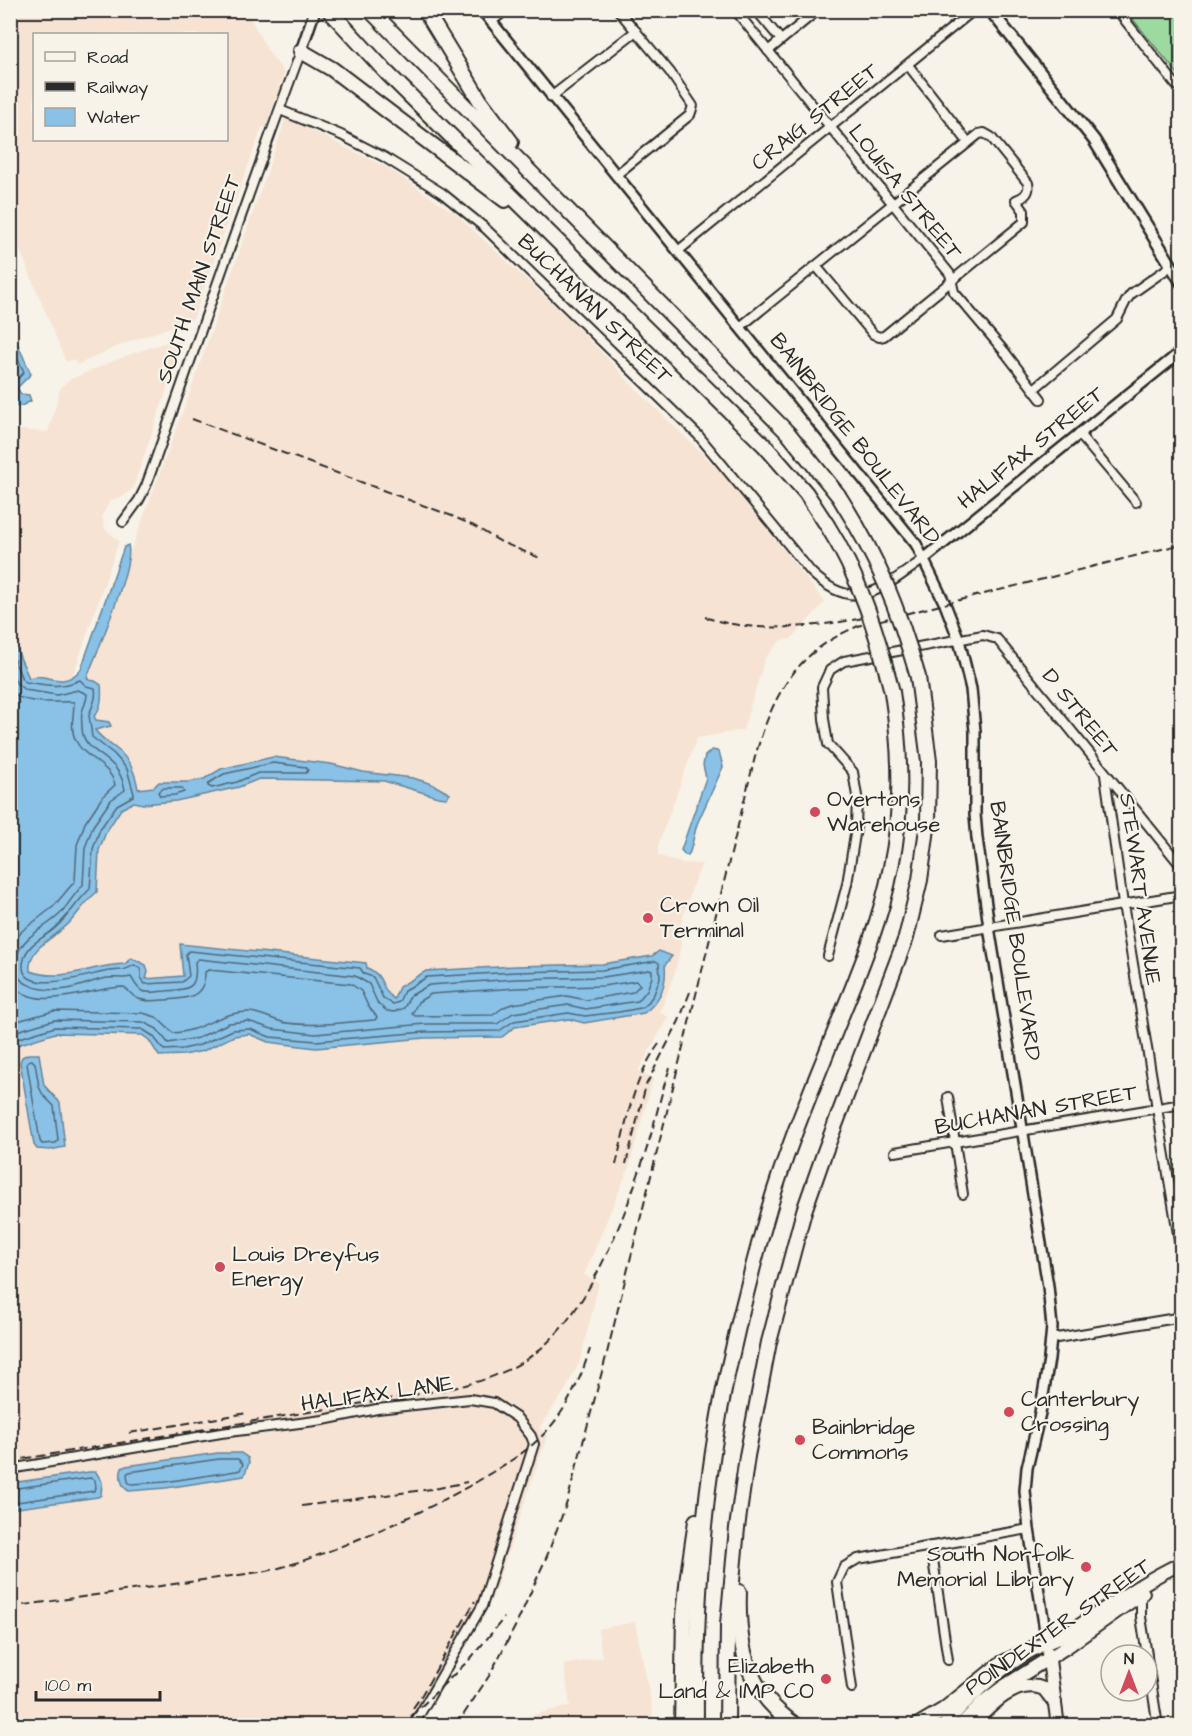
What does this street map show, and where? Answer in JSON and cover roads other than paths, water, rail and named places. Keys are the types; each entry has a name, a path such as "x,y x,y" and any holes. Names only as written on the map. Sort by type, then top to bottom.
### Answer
{"highway":[{"path":"329,10 341,25 765,446 806,493 850,564 866,602 892,692 899,746 899,807 889,878 875,928 800,1118 770,1208 734,1342 719,1417 703,1480 688,1575 684,1616 680,1725"},
{"path":"370,10 788,433 838,495 869,546 894,599 918,677 929,761 925,850 914,910 886,995 824,1154 792,1251 771,1332 747,1456 738,1528 728,1624 727,1725"},
{"path":"425,10 494,120 555,198"},
{"path":"301,51 332,69 480,180 548,241 592,275"},
{"path":"696,1725 697,1630 704,1521 719,1417"},
{"path":"738,1528 739,1604 741,1637 746,1662 766,1701 797,1725"},
{"path":"917,1725 944,1710 1001,1665 1041,1645"}],"main road":[{"path":"990,10 1094,140 1182,283"},
{"name":"POINDEXTER STREET","path":"944,1725 983,1686 1041,1645 1059,1639 1158,1574 1182,1563"},
{"name":"POINDEXTER STREET","path":"960,1725 983,1702 1003,1687 1122,1608 1182,1563"},
{"name":"BAINBRIDGE BOULEVARD","path":"1041,1645 1048,1658 1058,1725"},
{"path":"970,1725 1005,1696 1024,1686 1044,1689 1055,1703"}],"street":[{"name":"SOUTH MAIN STREET","path":"123,522 135,507 146,486 182,388 220,272 315,10"},
{"name":"BAINBRIDGE BOULEVARD","path":"482,10 916,544 942,597 958,640 974,706 975,814 989,927 1048,1286 1052,1327 1044,1395 1027,1468 1025,1502 1041,1645"},
{"path":"491,22 506,10"},
{"path":"616,175 693,111 691,101 680,86 618,10"},
{"name":"LOUISA STREET","path":"735,10 950,274 954,292 1041,399"},
{"path":"756,10 781,40"},
{"path":"768,51 818,10"},
{"name":"CRAIG STREET","path":"678,250 974,10"},
{"path":"1117,10 1176,85 1182,88"},
{"path":"551,97 636,31"},
{"path":"908,65 968,142"},
{"name":"BUCHANAN STREET","path":"280,110 341,135 384,157 442,193 478,221 518,257 698,435 811,572 837,591"},
{"path":"740,327 979,134 984,133 991,137 1028,183 1027,194 1016,200 1024,211 1024,222 884,336 879,337 873,334 816,266"},
{"path":"1034,389 1117,319 1131,294 1171,266"},
{"name":"HALIFAX STREET","path":"837,591 853,597 881,589 924,559 1182,351"},
{"path":"1079,434 1136,502"},
{"name":"D STREET","path":"958,640 983,635 997,639 1180,862"},
{"path":"828,956 847,884 856,828 857,796 853,772 828,744 822,687 830,670 844,661 958,640"},
{"name":"STEWART AVENUE","path":"1105,773 1123,904 1182,1258"},
{"path":"942,935 1182,895"},
{"path":"948,1097 963,1194"},
{"name":"BUCHANAN STREET","path":"896,1152 1182,1104"},
{"path":"1050,1339 1182,1317"},
{"name":"HALIFAX LANE","path":"10,1469 221,1433 323,1420 377,1408 470,1399 494,1403 517,1418 534,1444 482,1606 413,1725"},
{"path":"852,1688 837,1582 848,1563 858,1559 1029,1529"},
{"path":"931,1546 948,1660"},
{"path":"1141,1594 1141,1617 1145,1643"},
{"path":"1122,1608 1131,1608 1141,1617"},
{"path":"1154,1703 1158,1725"}],"water":[{"path":"10,327 31,374 17,388 21,394 29,395 31,401 21,406 11,406"},
{"path":"128,545 126,571 106,631 87,677 101,685 100,706 94,716 96,720 109,722 111,726 95,730 127,760 135,776 138,789 154,787 159,782 189,782 204,779 221,769 273,757 413,778 432,784 450,794 446,798 438,797 384,781 259,779 239,787 176,801 143,804 134,802 121,809 106,832 99,850 97,892 65,927 38,948 33,955 30,971 54,975 66,974 125,964 131,958 146,965 148,972 146,979 183,976 180,944 366,963 367,968 377,975 386,991 394,999 399,987 426,971 602,964 652,956 659,951 672,956 665,965 665,979 654,1003 644,1013 584,1023 569,1019 515,1027 502,1037 425,1038 316,1048 268,1042 249,1034 234,1036 203,1051 184,1055 159,1056 149,1040 142,1035 55,1033 11,1047 11,636 29,678 42,677 61,680 74,676 81,669 124,547"},
{"path":"712,750 717,751 720,755 723,767 697,824 690,852 685,855 681,850 706,778 703,765 705,756"},
{"path":"28,1054 39,1054 44,1085 60,1103 65,1147 50,1150 37,1149 34,1145 20,1062 22,1057"},
{"path":"218,1453 241,1453 248,1458 249,1463 244,1476 166,1488 129,1491 121,1481 122,1468 126,1466"},
{"path":"96,1472 102,1482 101,1495 98,1497 11,1509 11,1483"}],"railway":[{"path":"192,419 452,516 501,542 540,558"},
{"path":"456,1726 489,1676 516,1625 547,1556 567,1502 607,1353 755,757 770,713 791,676 820,647 861,625 1182,544"},
{"path":"705,617 743,626 763,627 805,626 864,618"},
{"path":"626,1164 646,1085 679,1021 690,992"},
{"path":"616,1165 627,1117 637,1087 659,1044"},
{"path":"10,1461 443,1390 481,1380 517,1365 539,1350 558,1332 575,1310 604,1258 638,1176 670,1068"},
{"path":"10,1607 267,1571 311,1558 386,1527 463,1490 535,1443 551,1427 565,1406 582,1373 590,1349"},
{"path":"129,1433 247,1413"},
{"path":"302,1506 439,1488 467,1482"},
{"path":"413,1708 475,1601"},
{"path":"401,1726 471,1658 504,1618"}],"place":[{"name":"Overtons Warehouse","path":"815,812"},
{"name":"Crown Oil Terminal","path":"648,918"},
{"name":"Louis Dreyfus Energy","path":"220,1267"},
{"name":"Canterbury Crossing","path":"1009,1412"},
{"name":"Bainbridge Commons","path":"800,1440"},
{"name":"South Norfolk Memorial Library","path":"1086,1567"},
{"name":"Elizabeth Land & IMP CO","path":"826,1679"}]}
